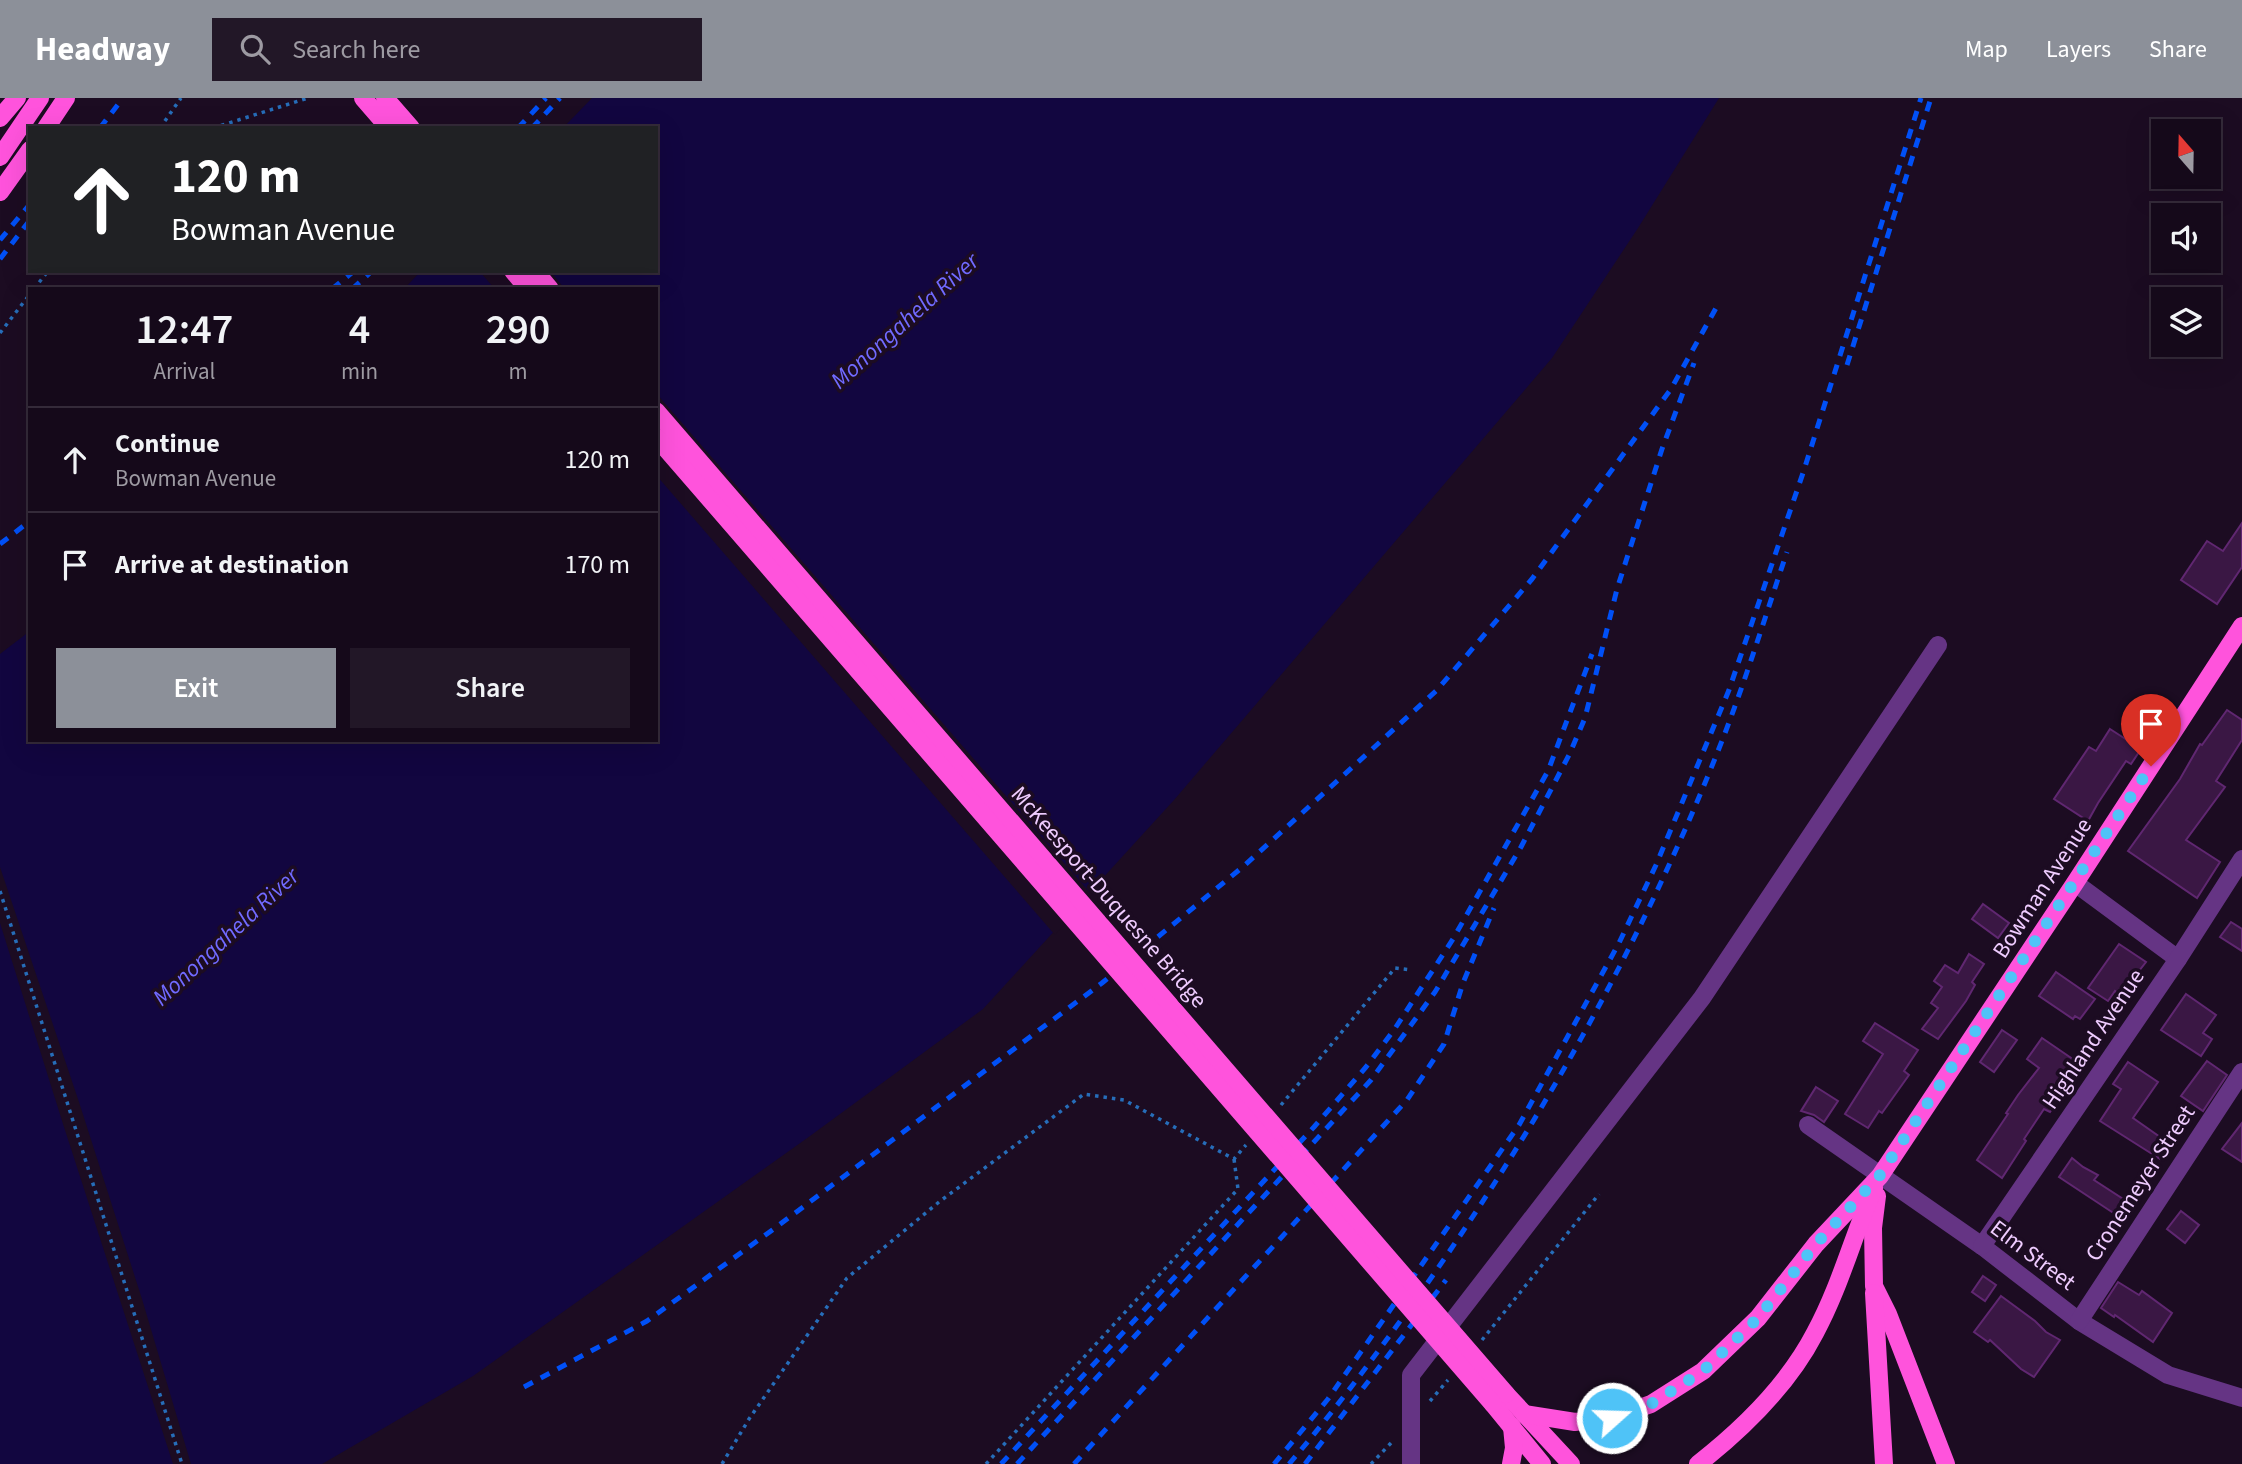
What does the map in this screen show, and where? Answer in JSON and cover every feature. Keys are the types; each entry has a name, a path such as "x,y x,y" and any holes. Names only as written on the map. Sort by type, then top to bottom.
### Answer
{"main road":[{"path":"0,118 17,98"},
{"path":"0,157 40,98"},
{"path":"47,126 66,98"},
{"path":"363,98 387,126"},
{"path":"385,98 409,126"},
{"path":"0,192 28,153"},
{"path":"515,273 526,287"},
{"path":"537,273 548,287"},
{"name":"McKeesport-Duquesne Bridge","path":"658,413 1499,1399 1512,1427 1542,1464"},
{"name":"McKeesport-Duquesne Bridge","path":"658,439 1499,1399 1524,1414 1571,1464"},
{"name":"Bowman Avenue","path":"1880,1175 2242,626"},
{"path":"1880,1175 1873,1228 1884,1464"},
{"path":"1524,1414 1574,1422 1612,1418 1651,1404 1703,1371 1758,1318 1816,1244 1880,1175"},
{"path":"1698,1464 1734,1436 1775,1392 1815,1334 1880,1175"},
{"path":"1874,1286 1888,1314 1946,1464"},
{"path":"1511,1464 1514,1448 1512,1427"}],"street":[{"path":"1411,1464 1411,1375 1702,998 1938,645"},
{"name":"Highland Avenue","path":"1982,1246 2178,959 2242,859"},
{"path":"2075,883 2178,959"},
{"name":"Cronemeyer Street","path":"2079,1321 2242,1072"},
{"name":"Elm Street","path":"1808,1125 1982,1246 2079,1321 2168,1375 2242,1398"}],"path":[{"path":"160,126 181,98"},
{"path":"219,126 307,98"},
{"path":"36,287 46,273"},
{"path":"0,333 28,297"},
{"path":"0,891 182,1464"},
{"path":"1279,1108 1395,968 1412,970"},
{"path":"722,1464 749,1419 847,1278 939,1202 1084,1094 1124,1100 1234,1159"},
{"path":"986,1464 1238,1189 1234,1159 1252,1139"},
{"path":"1482,1341 1599,1194"},
{"path":"1371,1464 1455,1371"}],"water":[{"name":"Monongahela River","path":"592,98 1719,98 1638,228 1552,358 1174,800 983,1009 473,1376 322,1464 0,1464 0,654 28,633 28,742 658,742 658,287 406,287 419,273 658,273 658,126 565,126"}],"pier":[{"path":"481,273 552,273 563,287 493,287"},
{"path":"658,395 1092,895 1055,935 658,477"},
{"path":"0,867 79,1102 191,1464 173,1464 63,1124 0,923"}],"building":[{"path":"2242,523 2242,567 2217,604 2181,580 2207,541 2223,551"},
{"path":"2227,710 2242,720 2242,740 2216,781 2225,787 2186,840 2220,862 2197,898 2128,851 2180,779 2200,744 2202,745"},
{"path":"2110,729 2141,749 2131,764 2126,761 2088,821 2054,799 2089,747 2096,751"},
{"path":"1983,904 2009,923 1998,938 1972,919"},
{"path":"2231,922 2242,929 2242,951 2220,937"},
{"path":"2119,944 2146,962 2120,995 2115,991 2108,1001 2088,988"},
{"path":"1969,954 1984,964 1972,982 1975,985 1966,1001 1938,1039 1922,1029 1938,1008 1931,1003 1942,987 1934,981 1945,965 1958,973"},
{"path":"2056,972 2095,999 2080,1019 2075,1016 2073,1019 2039,996"},
{"path":"2186,994 2216,1015 2203,1033 2212,1039 2201,1056 2161,1030"},
{"path":"1875,1023 1918,1050 1904,1071 1909,1075 1868,1128 1845,1114 1883,1054 1863,1041"},
{"path":"2002,1030 2017,1040 1994,1072 1980,1062"},
{"path":"2042,1038 2077,1062 2057,1091 2062,1094 2050,1112 2044,1109 2002,1178 1977,1160 2018,1095 2039,1068 2027,1059"},
{"path":"2207,1061 2227,1075 2203,1111 2181,1096"},
{"path":"2128,1062 2158,1082 2133,1118 2170,1144 2160,1159 2100,1121 2121,1089 2113,1084"},
{"path":"1816,1087 1838,1101 1824,1122 1801,1111"},
{"path":"2242,1123 2242,1162 2222,1149"},
{"path":"2072,1158 2098,1175 2094,1180 2134,1206 2124,1220 2059,1177"},
{"path":"2181,1211 2199,1225 2185,1243 2167,1229"},
{"path":"1983,1276 1996,1285 1985,1301 1972,1292"},
{"path":"2118,1282 2139,1295 2142,1291 2172,1313 2153,1342 2101,1308"},
{"path":"2001,1296 2060,1340 2034,1377 2021,1369 1990,1340 1988,1342 1974,1332"}],"railway":[{"path":"102,126 123,98"},
{"path":"520,126 546,98"},
{"path":"534,126 560,98"},
{"path":"1274,1464 1328,1399 1519,1125 1619,943 1656,865 1729,690 1804,470 1921,98"},
{"path":"1847,365 1931,98"},
{"path":"0,240 28,206"},
{"path":"0,259 28,223"},
{"path":"334,287 352,273"},
{"path":"354,287 370,273"},
{"path":"524,1387 647,1321 1102,983 1245,865 1437,690 1532,579 1671,389 1716,308"},
{"path":"1017,1464 1371,1080 1435,992 1521,847 1569,755 1585,718 1617,589 1662,449 1694,363"},
{"path":"0,544 28,523"},
{"path":"1289,1464 1424,1288 1508,1161 1585,1031 1655,896 1716,756 1787,552"},
{"path":"1001,1464 1314,1127 1394,1030 1453,939 1548,771 1592,654"},
{"path":"1074,1464 1407,1100 1444,1044 1463,983 1494,908"},
{"path":"1305,1464 1446,1280"}],"route":[{"path":"1612,1418 1651,1404 1703,1371 1758,1318 1816,1244 1880,1175 2151,766"}]}
